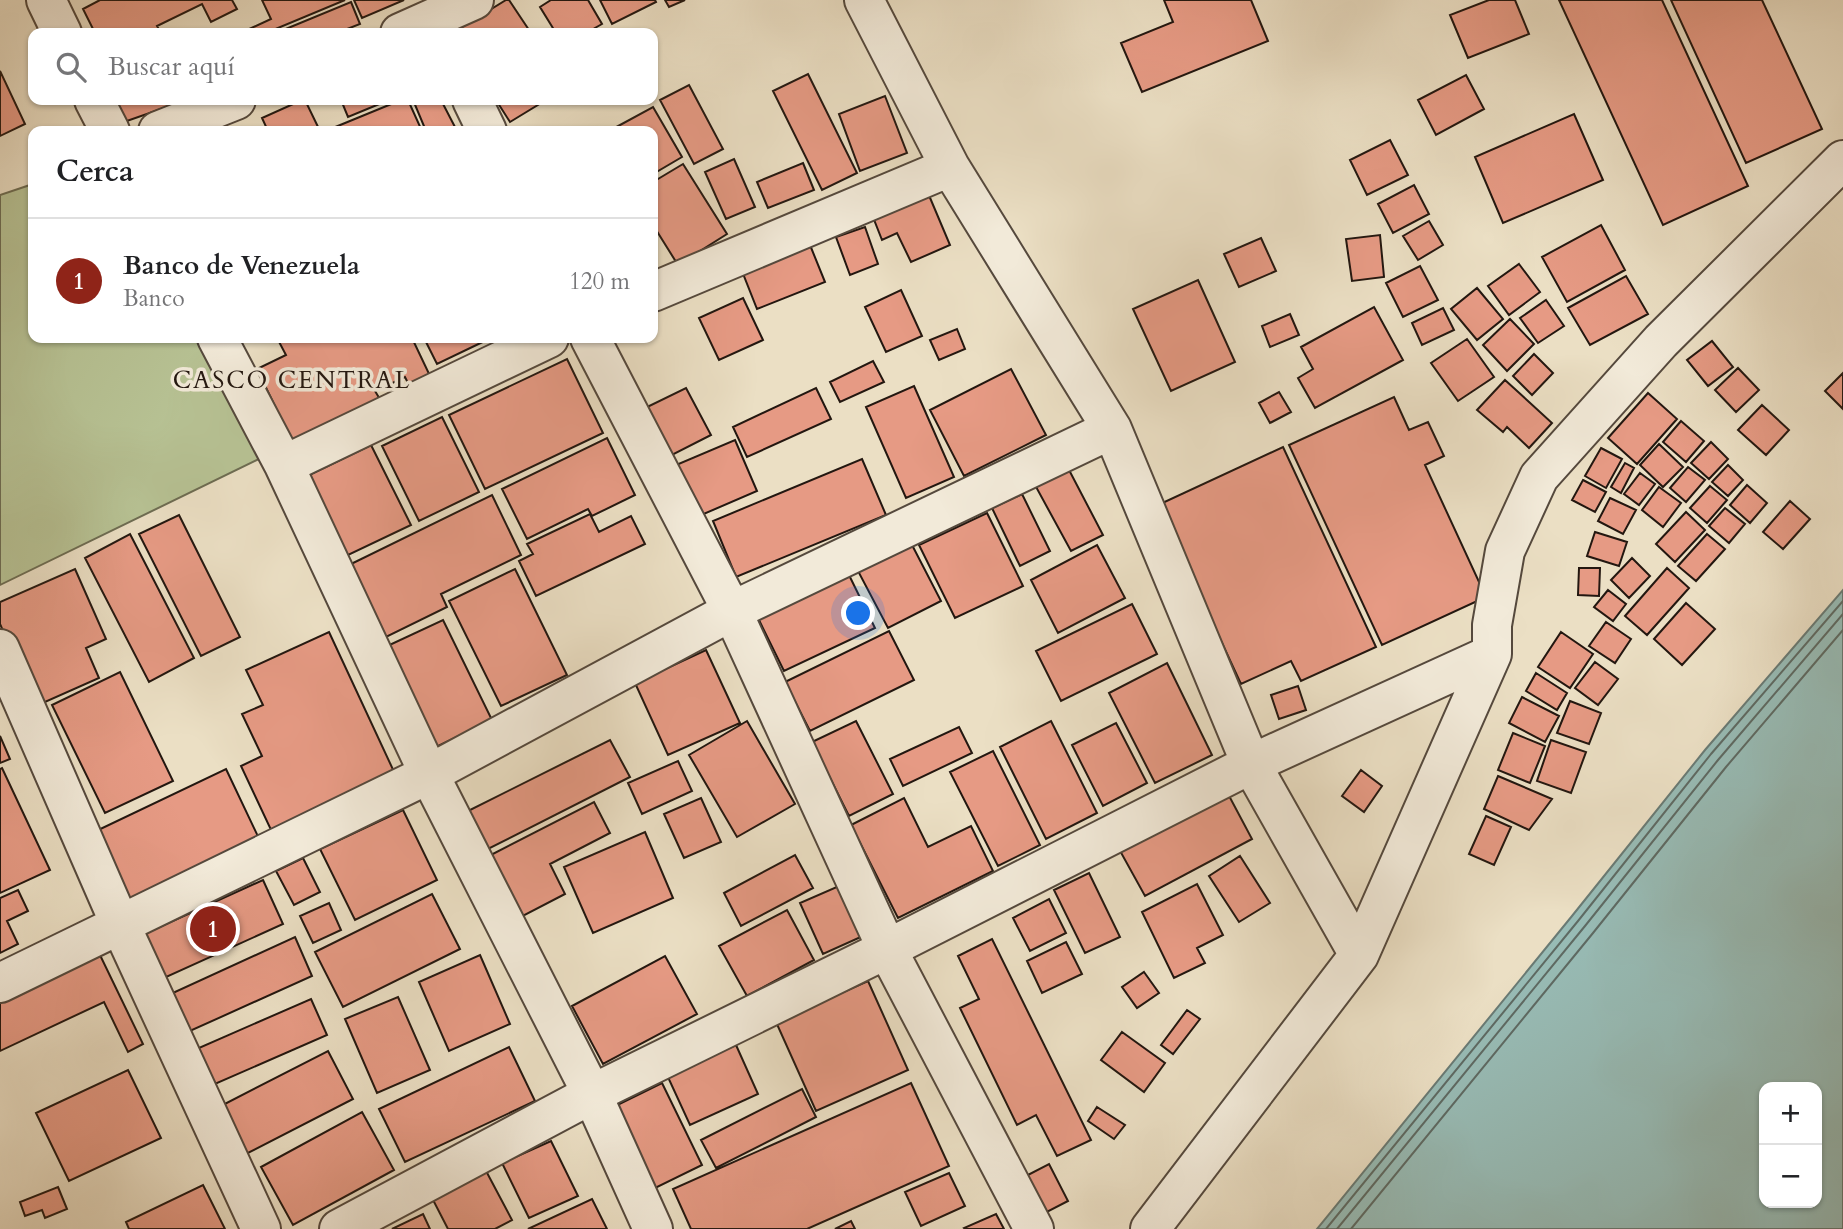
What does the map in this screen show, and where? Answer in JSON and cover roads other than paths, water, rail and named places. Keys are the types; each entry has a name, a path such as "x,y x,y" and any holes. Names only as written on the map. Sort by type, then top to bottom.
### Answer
{"street":[{"path":"46,0 60,28"},
{"path":"423,22 474,0"},
{"path":"864,0 950,167 1112,429 1251,764 1359,955"},
{"path":"97,105 107,126"},
{"path":"171,126 223,105"},
{"path":"474,105 485,126"},
{"path":"1150,1229 1359,955 1492,654 1492,625 1505,551 1539,477 1661,341 1843,160"},
{"path":"658,290 950,167"},
{"path":"220,343 284,465 429,774 592,1094 653,1229"},
{"path":"284,465 539,343"},
{"path":"593,343 732,611 887,949 1034,1229"},
{"path":"0,983 429,774 732,611 1112,429"},
{"path":"0,649 120,925 261,1229"},
{"path":"340,1229 592,1094 887,949 1251,764 1492,654"}],"water":[{"path":"1843,590 1843,1229 1317,1229 1705,750"}],"place":[{"name":"Banco de Venezuela","path":"213,929"}],"district":[{"name":"CASCO CENTRAL","path":"292,380"}]}
